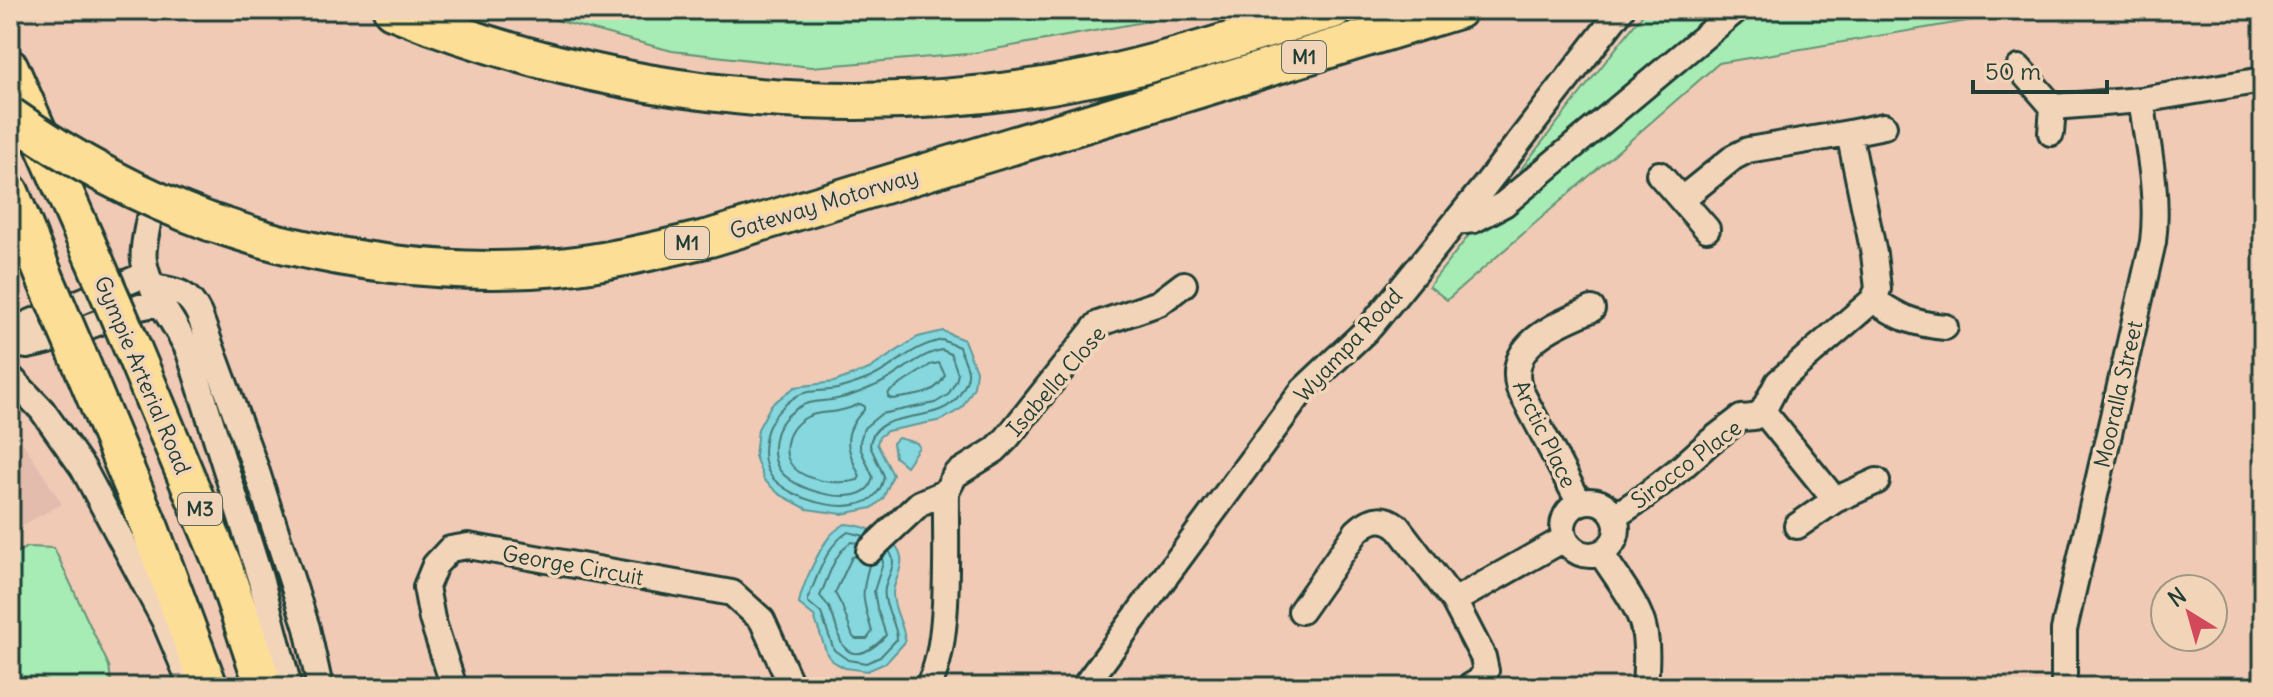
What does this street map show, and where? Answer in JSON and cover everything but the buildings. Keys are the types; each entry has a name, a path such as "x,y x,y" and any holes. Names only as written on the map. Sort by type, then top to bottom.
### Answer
{"highway":[{"name":"M1","path":"392,10 491,47 629,81 756,98 887,102 970,96 1094,77 1153,63 1333,10"},
{"name":"Gateway Motorway","path":"10,116 52,144 153,199 210,222 283,245 409,265 478,269 547,267 634,255 710,238 1458,10"},
{"name":"Gympie Arterial Road","path":"10,68 223,565 264,687"},
{"name":"M3","path":"10,192 150,528 209,687"}],"street":[{"name":"Wyampa Road","path":"1084,687 1303,390 1371,326 1621,10"},
{"path":"1456,222 1474,220 1504,204 1736,10"},
{"path":"2019,68 2053,107 2051,133"},
{"path":"2053,107 2141,100 2263,80"},
{"name":"Mooralla Street","path":"2064,687 2064,630 2153,242 2155,188 2141,100"},
{"path":"1682,199 1734,157 1748,150 1884,126"},
{"path":"1849,133 1874,254 1878,289 1873,300 1919,324 1945,327"},
{"path":"1659,174 1707,229"},
{"path":"148,223 144,260 154,287 182,335 203,394 261,581 289,687"},
{"name":"Isabella Close","path":"869,551 920,503 946,492 955,475 995,450 1098,324 1159,303 1184,284"},
{"path":"154,287 140,307 49,341 16,341 13,380 42,410 83,468 164,620 188,677 196,687"},
{"path":"154,287 182,293 194,303 199,314 256,469 303,613 320,687"},
{"name":"Sirocco Place","path":"1615,516 1641,499 1741,418 1754,417 1763,411 1778,382 1873,300"},
{"name":"Arctic Place","path":"1579,502 1519,388 1515,373 1519,356 1541,335 1592,309"},
{"path":"1763,411 1835,500"},
{"path":"1797,526 1835,500 1877,481"},
{"path":"927,687 939,658 944,617 946,492"},
{"path":"1579,502 1600,502 1609,507 1615,516 1618,526 1616,537 1611,546 1601,553 1581,554 1564,539 1564,517 1579,502"},
{"path":"1301,611 1357,531 1367,522 1379,518 1391,521 1454,601 1483,657 1486,671 1479,681 1469,687"},
{"path":"1454,601 1564,539"},
{"name":"George Circuit","path":"454,687 432,619 426,587 435,565 450,549 468,546 732,593 762,620 792,687"},
{"path":"1601,553 1626,591 1644,627 1647,650 1645,687"}],"shaded area":[{"path":"10,422 62,504 10,532"}],"green space":[{"path":"518,10 1191,10 1149,21 968,54 811,67 672,51"},
{"path":"1646,10 2032,10 1719,63 1447,300 1429,286"},
{"path":"27,547 54,548 109,666 112,687 10,687 10,557"}],"water":[{"path":"943,331 964,340 976,371 974,387 962,408 942,420 887,431 879,437 877,444 893,475 883,499 872,508 842,514 807,509 779,494 764,480 755,456 758,429 771,405 795,387 834,382 869,369 918,337"},
{"path":"898,438 917,443 919,447 906,466 895,457 893,443"},
{"path":"845,524 882,535 897,547 901,555 893,594 905,642 886,663 867,671 845,668 832,661 814,616 799,604 821,550 832,534"}]}
